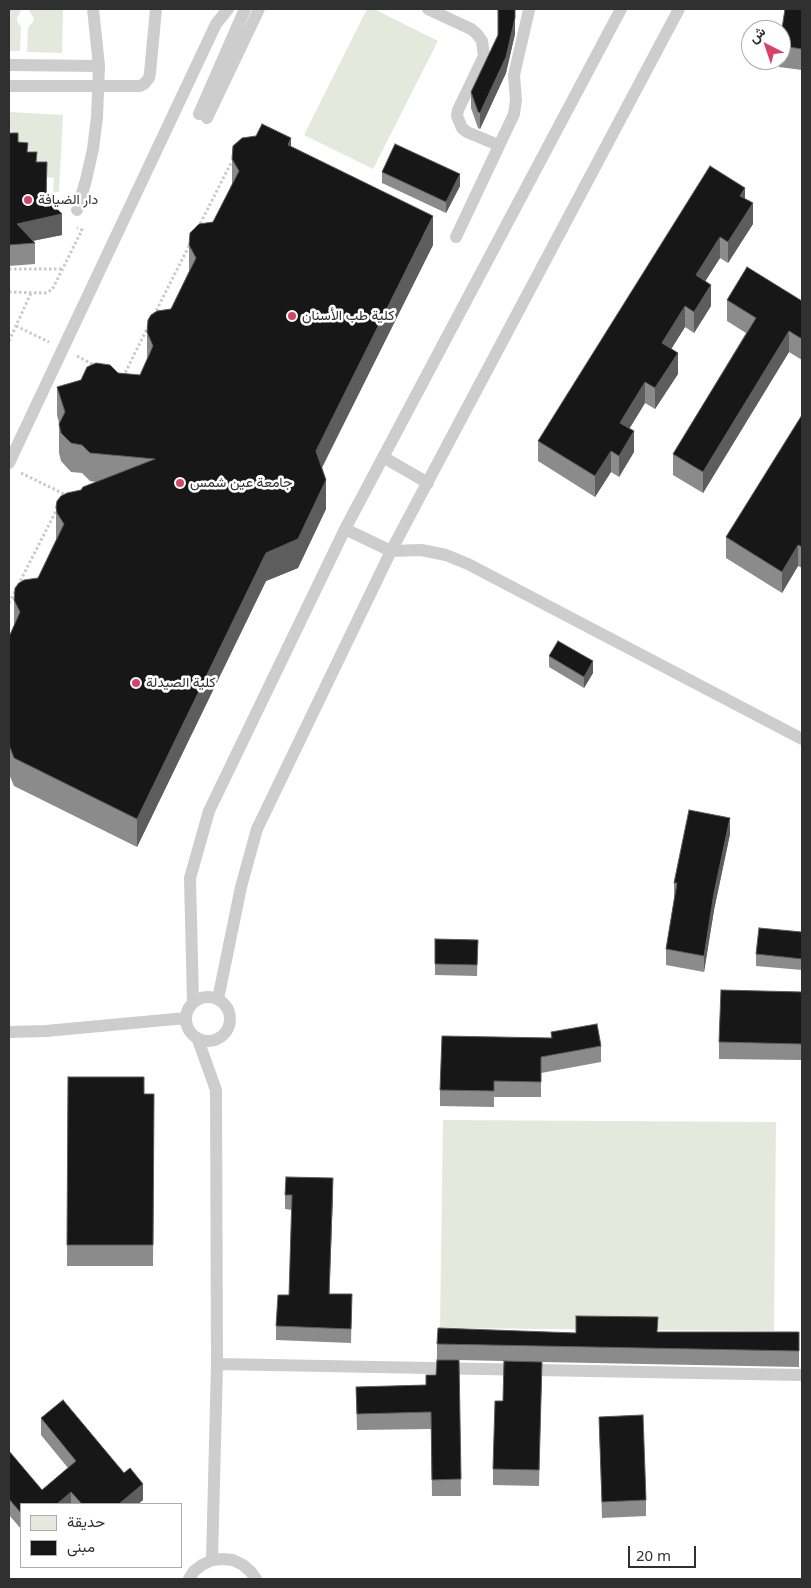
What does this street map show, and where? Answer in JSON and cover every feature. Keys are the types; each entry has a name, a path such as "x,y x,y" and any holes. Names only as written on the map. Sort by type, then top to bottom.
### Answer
{"lane":[{"path":"77,210 93,149 99,86 99,66 93,9"},
{"path":"9,86 140,86 147,81 150,74 156,9"},
{"path":"13,467 62,349 216,24 228,9"},
{"path":"245,9 203,116 259,9"},
{"path":"428,9 471,29 482,41 484,56 458,110 458,116 462,128 467,132 498,145"},
{"path":"193,1002 190,878 209,811 345,529 620,9"},
{"path":"218,999 241,888 257,828 391,551 679,9"},
{"path":"456,236 514,114 514,75 529,10"},
{"path":"9,65 99,66"},
{"path":"383,457 428,483"},
{"path":"345,529 391,551 421,550 446,555 468,564 802,739"},
{"path":"210,996 218,999 226,1004 230,1012 231,1021 229,1029 216,1041 198,1040 187,1027 188,1009 193,1002 201,998 210,996"},
{"path":"9,1032 46,1031 186,1018"},
{"path":"198,1040 216,1090 217,1364 212,1560"},
{"path":"217,1364 802,1375"},
{"path":"189,1579 202,1565 212,1560 223,1559 233,1560 243,1565 256,1579"}],"path":[{"path":"197,231 232,161"},
{"path":"9,292 44,293 52,290 82,230 72,226 77,210"},
{"path":"153,318 192,240"},
{"path":"9,269 62,269"},
{"path":"9,341 31,293"},
{"path":"16,326 96,366"},
{"path":"122,379 148,327"},
{"path":"9,603 64,494 13,467"}],"green space":[{"path":"9,9 22,9 17,18 21,27 20,51 9,51"},
{"path":"28,9 63,9 62,53 27,52 28,27 34,19"},
{"path":"367,9 374,9 438,41 373,169 304,135"},
{"path":"9,112 63,115 59,192 53,192 54,178 44,177 34,161 34,151 22,150 22,142 12,141 13,132 9,131"},
{"path":"443,1120 776,1122 774,1331 440,1328"}],"building":[{"path":"498,9 515,9 515,18 506,57 480,113 471,92 498,35"},
{"path":"785,9 802,9 802,49 791,47 791,20 783,20"},
{"path":"262,124 291,138 288,145 433,216 316,451 326,480 298,539 266,553 137,819 14,758 9,745 9,637 20,612 14,600 15,588 24,580 38,578 64,524 57,513 56,507 57,501 61,496 81,490 83,487 155,459 90,453 82,445 71,443 61,433 59,424 65,412 57,387 81,380 87,367 96,363 110,365 118,373 140,375 153,346 147,332 148,320 157,311 171,309 196,258 189,245 190,233 199,224 213,222 239,171 232,159 233,146 242,138 256,136"},
{"name":"دار الضيافة","path":"9,133 18,133 18,142 28,143 27,152 37,152 36,162 47,162 46,197 62,214 17,224 35,243 9,245"},
{"path":"395,144 460,174 446,202 382,172"},
{"path":"710,166 745,188 740,196 753,203 728,242 720,237 696,275 711,285 694,312 685,306 662,343 678,353 655,388 645,382 620,423 634,431 619,456 611,451 595,476 538,441"},
{"path":"747,267 802,301 802,339 789,331 703,472 673,454 756,318 727,300"},
{"path":"802,415 802,547 798,545 782,572 726,537"},
{"path":"558,641 593,661 584,677 549,656"},
{"path":"689,810 730,818 714,893 704,956 666,949 677,883 674,883"},
{"path":"759,928 802,932 802,959 756,954"},
{"path":"435,939 478,940 477,965 435,964"},
{"path":"721,990 802,992 802,1044 719,1042"},
{"path":"597,1024 601,1046 541,1057 541,1082 494,1081 494,1091 440,1090 442,1036 552,1038 551,1032"},
{"path":"68,1077 144,1077 144,1094 154,1094 153,1245 67,1245"},
{"path":"286,1177 333,1178 329,1294 352,1294 351,1329 276,1326 278,1295 289,1295 292,1195 285,1195"},
{"path":"576,1316 658,1317 657,1332 799,1332 799,1351 437,1344 438,1328 576,1333"},
{"path":"437,1360 459,1360 461,1479 432,1480 431,1412 357,1414 356,1387 426,1385 426,1375 436,1375"},
{"path":"504,1361 542,1362 539,1470 493,1469 495,1401 503,1401"},
{"path":"63,1400 124,1473 130,1468 143,1484 120,1503 81,1503 71,1492 58,1503 20,1503 20,1512 9,1499 9,1451 42,1490 76,1461 41,1418"},
{"path":"643,1415 646,1500 602,1502 599,1417"}],"place":[{"name":"دار الضيافة","path":"28,200"},
{"name":"كلية طب الأسنان","path":"292,316"},
{"name":"جامعة عين شمس","path":"180,483"},
{"name":"كلية الصيدلة","path":"136,683"}]}
